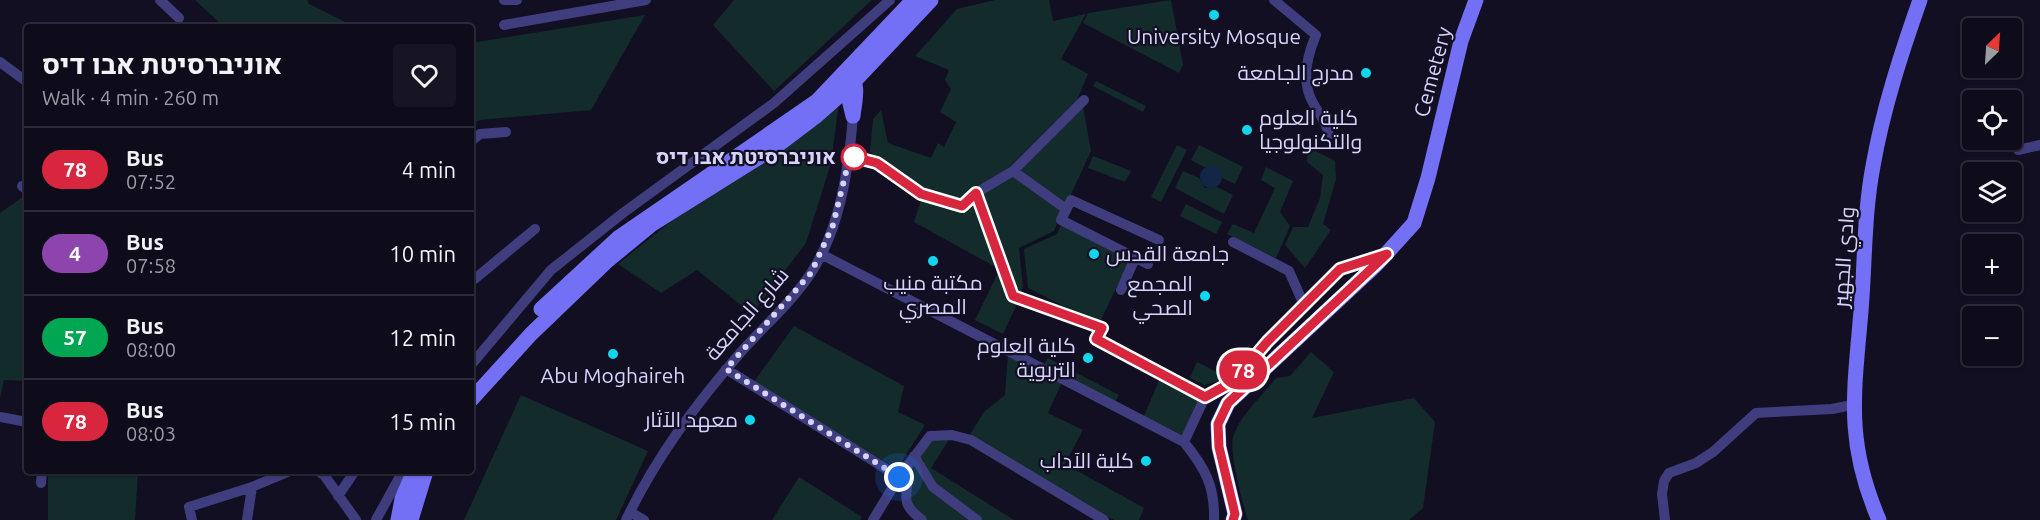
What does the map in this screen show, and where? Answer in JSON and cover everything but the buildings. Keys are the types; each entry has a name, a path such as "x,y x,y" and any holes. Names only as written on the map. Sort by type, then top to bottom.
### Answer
{"main road":[{"path":"474,384 558,292 618,238 850,79 913,0"},
{"path":"474,397 548,318 615,255 651,225 774,148 850,79 931,0"},
{"name":"Cemetery","path":"1235,518 1219,447 1218,424 1228,403 1387,254 1414,223 1461,41 1476,0"},
{"name":"وادي الجهير","path":"1879,520 1868,495 1858,462 1852,405 1872,168 1884,112 1920,0"},
{"name":"شارع الجامعة","path":"850,79 856,94 853,116"},
{"path":"398,520 402,499 413,474"},
{"path":"411,520 425,474"}],"street":[{"path":"160,0 179,18"},
{"path":"504,0 517,0"},
{"path":"504,25 646,0"},
{"path":"474,361 551,270 623,213 774,103 890,0"},
{"path":"1274,0 1316,35 1309,53 1306,77 1309,95 1327,125 1329,135"},
{"path":"0,62 24,80"},
{"path":"850,156 877,163 921,194 962,206 976,193 1013,171 1084,100"},
{"name":"شارع الجامعة","path":"628,516 670,439 726,369 796,293 821,254 833,225 850,156 853,116"},
{"path":"474,139 480,134 506,132"},
{"path":"2022,149 2040,145"},
{"path":"1013,171 1066,209"},
{"path":"976,193 1013,296 1102,328 1096,339 1205,397"},
{"path":"1148,264 1062,220 1066,209 1071,200 1159,240"},
{"path":"474,280 536,229"},
{"path":"1233,242 1289,271 1304,305"},
{"path":"821,254 1184,442 1203,464 1215,498 1214,520"},
{"path":"1184,442 1205,397 1234,381 1267,342 1340,269 1387,254"},
{"path":"1121,290 1135,258"},
{"path":"726,369 903,473 908,481 904,494 908,507 922,520"},
{"path":"1665,520 1662,494 1664,481 1669,473 1696,463 1713,452 1756,413 1832,409 1852,405"},
{"path":"0,417 24,421"},
{"path":"873,520 914,456 930,436 952,435 971,440 1104,520"},
{"path":"914,456 933,487 977,520"},
{"path":"192,520 189,507 252,487 283,474"},
{"path":"322,474 356,520"},
{"path":"338,496 353,474"},
{"path":"376,520 401,474"},
{"path":"247,520 252,487"},
{"path":"628,516 644,520"}],"green space":[{"path":"195,0 307,0 309,4 349,24 221,24"},
{"path":"734,0 872,0 774,91 713,25"},
{"path":"995,0 1049,0 1053,21 1086,14 1061,59 1088,74 1077,100 1008,168 960,200 912,182 890,169 870,152 873,119 881,110 888,143 931,158 938,143 944,147 956,122 940,112 951,89 945,80 949,70 915,56 957,9"},
{"path":"1171,0 1183,65 1179,73 1083,23 1088,13"},
{"path":"645,15 591,110 480,120 474,124 474,43"},
{"path":"1096,81 1146,106 1143,112 1093,86"},
{"path":"839,102 831,163 806,243 752,314 697,270 661,293 618,264 716,185"},
{"path":"1083,106 1091,151 1066,205 1019,172"},
{"path":"1177,145 1187,150 1161,202 1151,197"},
{"path":"1199,145 1243,167 1235,184 1222,178 1216,167 1204,167 1191,160"},
{"path":"1308,147 1335,161 1336,179 1323,224 1331,230 1305,268 1285,245 1293,227 1308,227 1320,198 1323,175 1307,162"},
{"path":"1093,156 1131,171 1125,182 1088,168"},
{"path":"1266,167 1293,181 1280,212 1290,226 1276,258 1227,234 1233,224 1254,233 1275,188 1261,180"},
{"path":"1183,171 1199,178 1205,188 1217,187 1233,195 1224,214 1175,188"},
{"path":"1013,174 1063,210 1054,231 1019,248 1023,286 1020,296 1016,294 978,194"},
{"path":"24,196 24,381 4,380 0,398 0,213"},
{"path":"922,197 962,208 975,198 999,269 914,222"},
{"path":"1186,204 1222,222 1216,234 1180,216"},
{"path":"1062,223 1130,259 1099,324 1028,288 1024,249 1057,234"},
{"path":"999,271 1018,302 1003,334 975,320"},
{"path":"794,326 904,386 898,412 925,425 897,469 753,383"},
{"path":"1311,352 1334,372 1312,418 1414,398 1435,422 1423,508 1409,520 1248,520 1233,454 1232,445 1236,430 1246,414 1276,378 1290,376"},
{"path":"1008,354 1062,382 1048,413 1083,430 1065,464 1144,508 1139,520 1114,520 1037,479 969,436 984,412 1005,395"},
{"path":"1048,358 1119,395 1114,403 1043,366"},
{"path":"1197,362 1229,378 1204,385 1190,378"},
{"path":"1160,378 1199,398 1182,435 1144,416"},
{"path":"521,395 648,451 616,520 464,520"},
{"path":"931,438 950,438 931,468 1014,520 981,520 935,485 916,457"},
{"path":"914,460 972,520 924,520 910,505 908,470"},
{"path":"48,474 138,474 135,520 48,520"},
{"path":"799,477 862,517 860,520 772,520"}],"water":[{"path":"1207,166 1215,166 1222,173 1222,181 1215,188 1207,188 1200,181 1200,173"}],"bus line":[{"name":"78","path":"850,156 877,163 921,194 962,206 976,193 1013,296 1102,328 1096,339 1205,397 1234,381 1267,342 1340,269 1387,254 1228,403 1218,424 1219,447 1235,514 1233,520"}],"place":[{"name":"University Mosque","path":"1214,15"},
{"name":"مدرج الجامعة","path":"1366,73"},
{"name":"كلية العلوم والتكنولوجيا","path":"1247,130"},
{"name":"אוניברסיטת אבו דיס","path":"854,157"},
{"name":"جامعة القدس","path":"1094,254"},
{"name":"مكتبة منيب المصري","path":"933,261"},
{"name":"المجمع الصحي","path":"1205,296"},
{"name":"Abu Moghaireh","path":"613,354"},
{"name":"كلية العلوم التربوية","path":"1088,358"},
{"name":"معهد الآثار","path":"750,420"},
{"name":"كلية الآداب","path":"1146,461"}],"route":[{"path":"854,157 850,156 833,225 811,273 796,293 726,369 899,477"}]}
